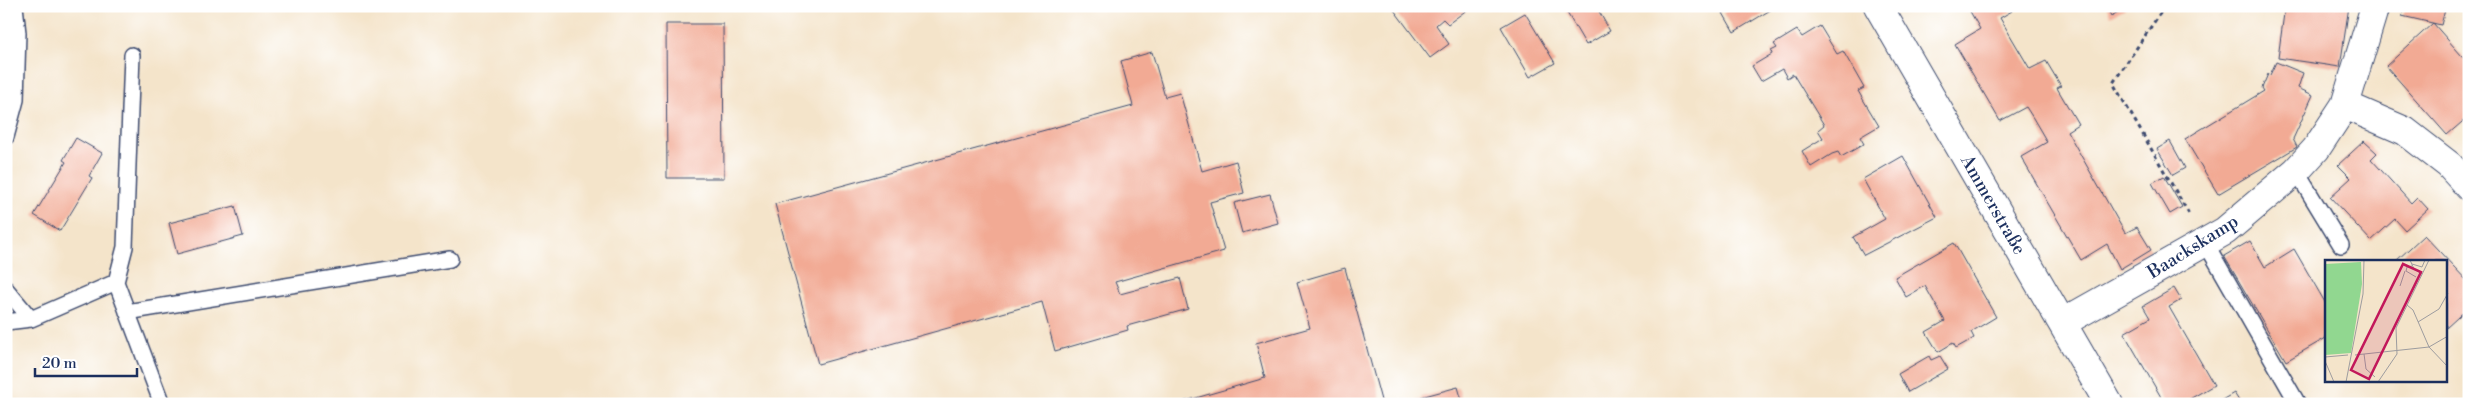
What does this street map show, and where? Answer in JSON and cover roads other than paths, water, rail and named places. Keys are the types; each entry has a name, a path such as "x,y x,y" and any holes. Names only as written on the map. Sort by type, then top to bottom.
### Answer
{"street":[{"name":"Ammerstraße","path":"1878,6 2108,404"},
{"name":"Baackskamp","path":"2062,323 2224,231 2296,171 2316,149 2345,105 2375,6"},
{"path":"2345,105 2405,131 2449,165 2469,187"}],"lane":[{"path":"6,136 16,100 18,33 15,6"},
{"path":"132,55 124,248 116,282 162,404"},
{"path":"2296,171 2341,245"},
{"path":"2205,242 2298,404"},
{"path":"127,312 450,260"},
{"path":"6,322 31,319 116,282"},
{"path":"6,289 31,319"}]}
